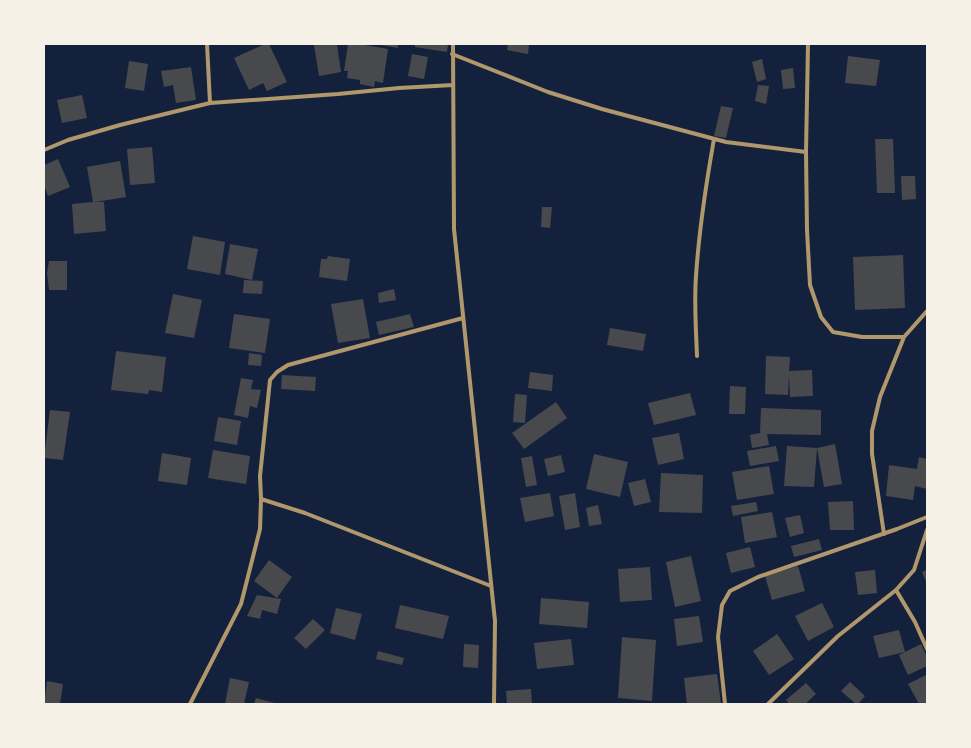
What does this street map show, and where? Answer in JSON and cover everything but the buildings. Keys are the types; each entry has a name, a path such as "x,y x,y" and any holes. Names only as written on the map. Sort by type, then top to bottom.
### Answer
{"street":[{"path":"207,44 210,102"},
{"path":"453,44 454,229 495,621 494,704"},
{"path":"808,44 806,152 807,230 810,285 821,317 833,332 862,337 904,337"},
{"path":"452,54 555,94 602,110 726,142 806,152"},
{"path":"44,150 68,140 210,102 453,85"},
{"path":"697,356 695,308 696,276 707,182 714,139"},
{"path":"884,534 872,454 872,431 880,397 904,337 927,311"},
{"path":"190,704 241,604 260,529 262,499 260,476 270,380 277,372 288,365 463,318"},
{"path":"262,499 305,513 491,586"},
{"path":"725,704 718,637 722,605 730,591 758,577 927,518"},
{"path":"768,704 838,636 896,590 914,570 927,530"},
{"path":"896,590 915,622 927,649"}]}
